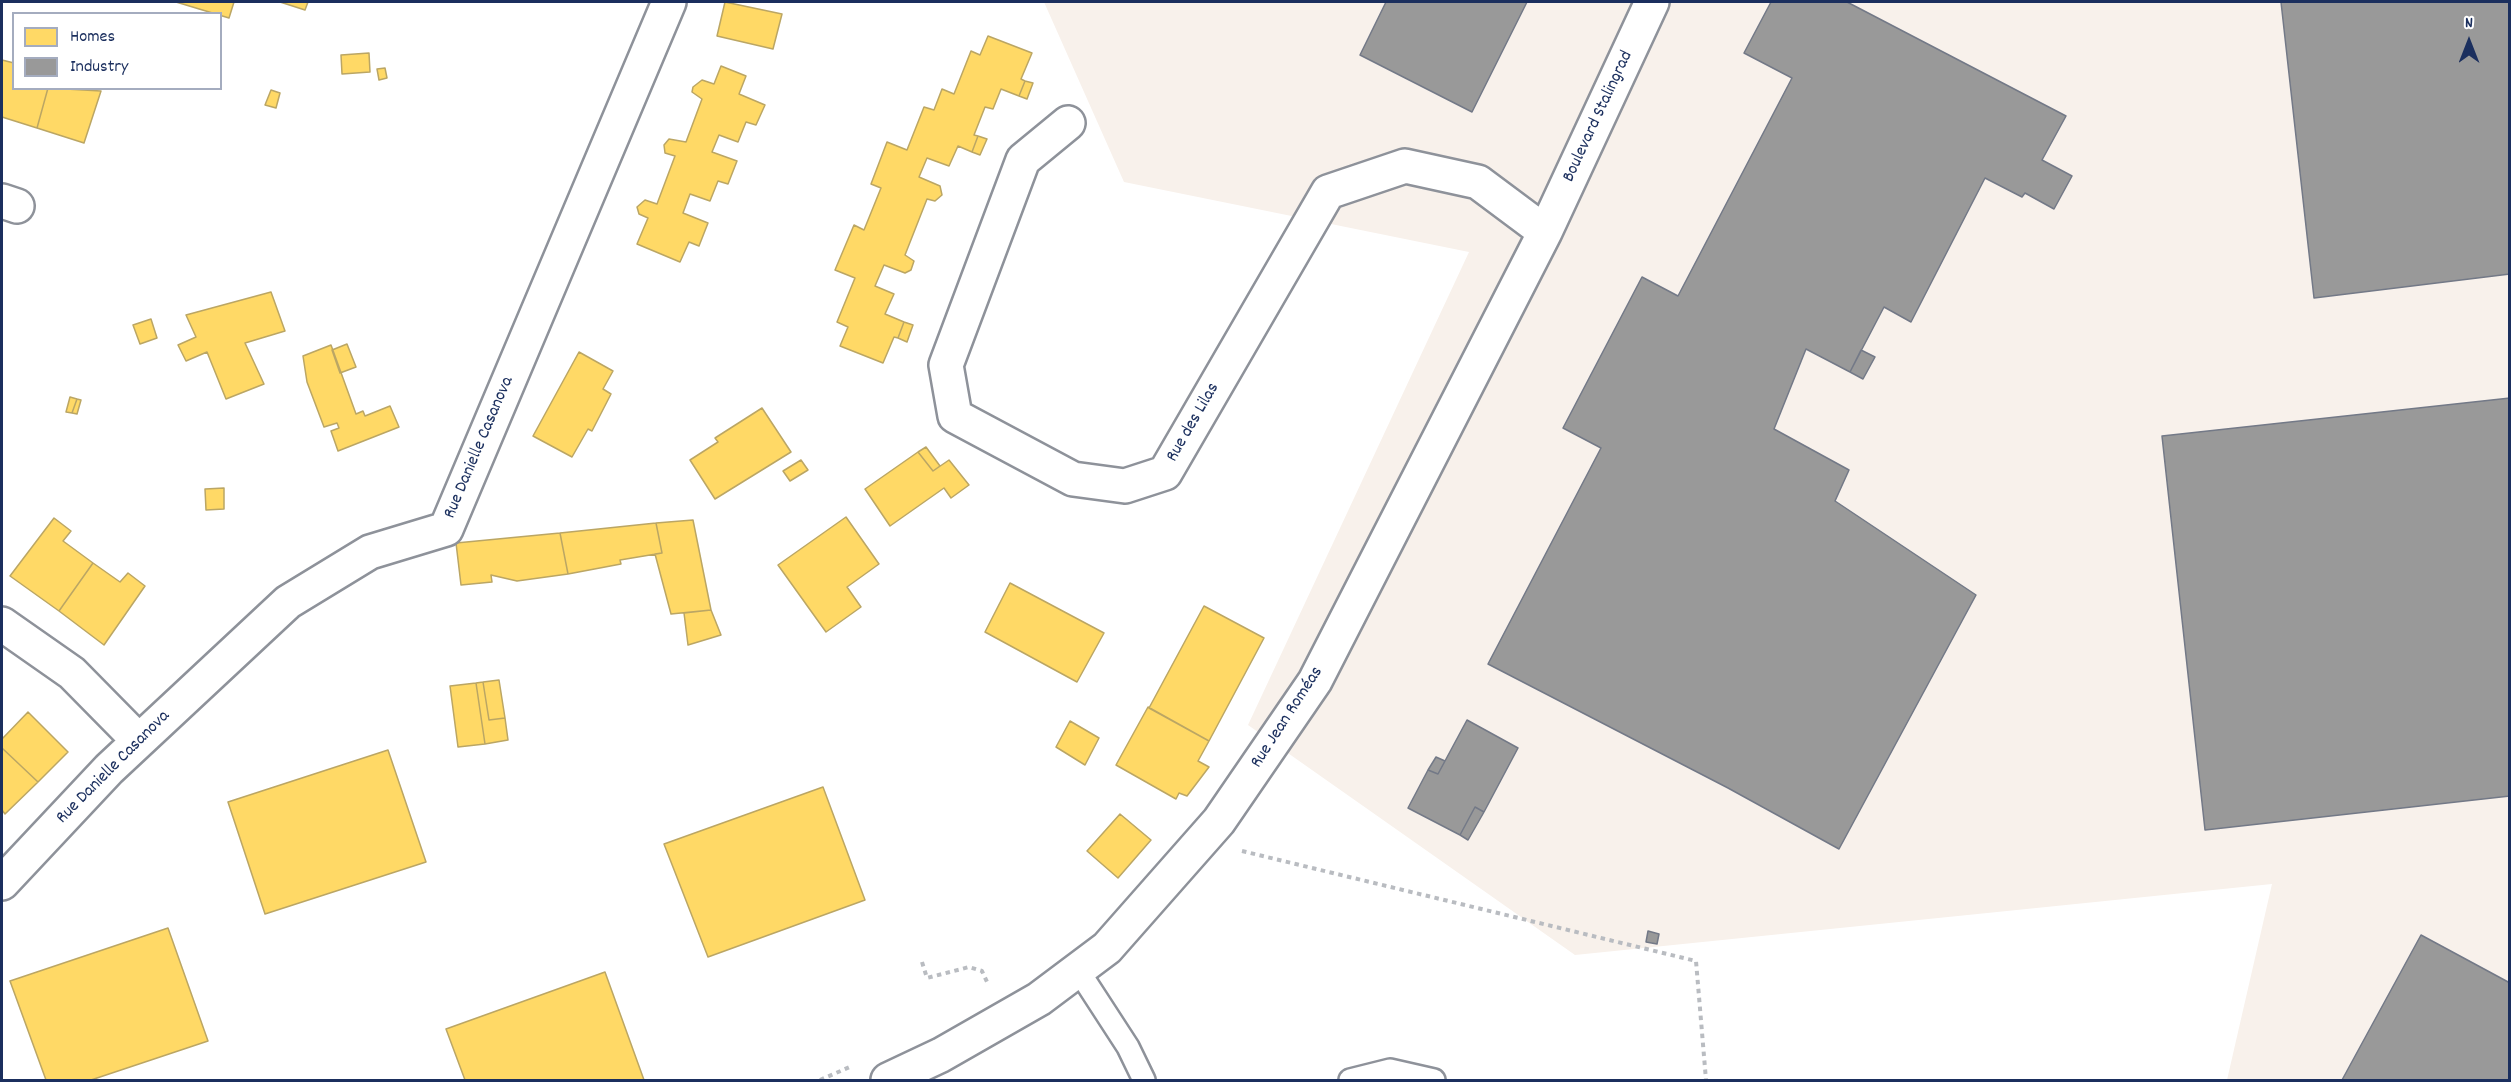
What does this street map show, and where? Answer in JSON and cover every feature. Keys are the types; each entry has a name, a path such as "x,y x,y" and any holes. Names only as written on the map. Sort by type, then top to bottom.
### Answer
{"street":[{"name":"Rue Danielle Casanova","path":"2,884 139,741 288,602 370,552 446,529 669,2"},
{"name":"Boulevard Stalingrad","path":"1545,232 1652,2"},
{"name":"Rue des Lilas","path":"1068,123 1023,160 946,365 955,416 1072,479 1125,486 1165,473 1328,192 1405,166 1478,182 1545,232"},
{"name":"Rue Jean Roméas","path":"888,1080 941,1055 1039,999 1107,948 1219,821 1315,681 1545,232"},
{"path":"2,624 72,673 139,741"}],"lane":[{"path":"1078,970 1128,1047 1144,1080"},
{"path":"1350,1080 1390,1070 1434,1080"}],"path":[{"path":"1201,841 1696,961 1706,1080"},
{"path":"922,962 927,978 969,968 982,971 988,982 984,991"},
{"path":"820,1080 862,1061"}],"shaded area":[{"path":"1044,2 2509,2 2509,1080 2227,1080 2272,884 1575,955 1248,725 1469,252 1124,182"}],"building: Homes":[{"path":"176,2 234,2 229,18 222,16 222,12 209,12"},
{"path":"280,2 308,2 305,10"},
{"path":"725,2 782,14 773,49 717,36"},
{"path":"988,36 1032,53 1021,79 1025,81 1019,96 1001,89 993,109 985,107 974,135 978,136 972,152 958,146 949,166 927,158 919,177 940,186 942,195 935,201 927,199 905,255 914,261 911,270 905,273 884,265 875,286 894,294 885,314 904,322 898,338 894,337 883,363 840,346 848,327 837,322 855,278 835,270 854,225 864,230 881,188 871,184 887,142 907,150 924,107 934,110 942,89 954,94 971,51 980,55"},
{"path":"369,53 370,72 342,74 341,55"},
{"path":"2,60 12,62 12,90 47,90 37,128 2,117"},
{"path":"721,66 746,76 739,94 765,105 756,125 746,122 738,142 719,135 712,152 737,161 728,184 718,181 710,201 690,194 683,213 708,223 699,246 689,242 680,262 637,244 648,218 639,214 637,207 645,200 657,204 675,156 665,153 664,145 669,139 686,142 702,99 692,92 693,87 702,80 714,84"},
{"path":"385,68 387,78 379,80 377,69"},
{"path":"1025,81 1033,83 1027,99 1019,96"},
{"path":"47,90 101,91 84,143 37,128"},
{"path":"271,90 280,93 276,108 265,105"},
{"path":"978,136 987,139 980,155 972,152"},
{"path":"271,292 285,331 245,343 264,384 226,399 207,352 186,361 178,345 196,337 186,315"},
{"path":"151,319 157,338 140,344 133,325"},
{"path":"904,322 913,325 907,342 898,338"},
{"path":"347,344 356,367 340,373 332,350"},
{"path":"331,345 356,414 363,411 365,416 390,406 399,427 338,451 331,431 339,428 337,423 324,427 307,382 303,356"},
{"path":"579,352 613,371 603,389 611,394 592,431 588,429 572,457 533,436"},
{"path":"70,397 77,399 72,413 66,412"},
{"path":"77,399 81,400 77,414 72,413"},
{"path":"762,408 791,452 715,499 690,460 718,442 715,438"},
{"path":"926,447 940,466 933,471 918,452"},
{"path":"918,452 933,471 949,460 969,485 951,498 944,488 890,526 865,489"},
{"path":"801,460 808,470 790,481 783,471"},
{"path":"224,488 224,509 206,510 205,489"},
{"path":"846,517 879,564 847,587 861,607 826,632 778,565"},
{"path":"54,518 71,531 63,541 93,563 59,611 10,576"},
{"path":"693,520 711,610 671,614 655,554 662,553 656,523"},
{"path":"656,523 662,553 620,560 621,564 568,574 560,533"},
{"path":"560,533 568,574 517,581 491,575 492,582 461,585 456,543"},
{"path":"93,563 120,582 128,573 145,586 104,645 59,611"},
{"path":"1010,583 1104,633 1077,682 985,632"},
{"path":"1204,606 1264,638 1209,741 1149,708"},
{"path":"711,610 721,635 688,645 684,613"},
{"path":"499,680 505,718 489,720 483,682"},
{"path":"483,682 489,720 505,718 508,740 485,744 476,683"},
{"path":"476,683 485,744 458,747 450,686"},
{"path":"1148,707 1209,741 1198,761 1209,767 1187,796 1179,793 1176,799 1116,765"},
{"path":"28,712 68,752 38,782 2,748 2,739"},
{"path":"1070,721 1099,738 1085,765 1056,747"},
{"path":"2,748 38,782 5,814 2,810"},
{"path":"388,750 426,862 265,914 228,802"},
{"path":"823,787 865,900 708,957 664,844"},
{"path":"1120,814 1151,840 1118,878 1087,851"},
{"path":"168,928 208,1041 91,1080 46,1080 10,981"},
{"path":"605,972 644,1080 465,1080 446,1029"}],"building: Industry":[{"path":"1386,2 1527,2 1472,112 1360,55"},
{"path":"1771,2 1847,2 2066,116 2042,160 2072,176 2054,209 2025,193 2022,197 1985,178 1911,322 1884,307 1850,372 1806,349 1774,429 1849,470 1835,501 1976,595 1839,849 1728,788 1488,664 1601,448 1563,428 1642,277 1678,296 1792,78 1744,53"},
{"path":"2281,2 2510,2 2510,274 2314,298"},
{"path":"1861,350 1875,357 1863,379 1850,372"},
{"path":"2510,398 2510,796 2205,830 2162,436"},
{"path":"1467,720 1518,748 1484,812 1475,807 1460,835 1408,808 1428,770 1438,774"},
{"path":"1436,757 1445,761 1438,774 1428,770"},
{"path":"1475,807 1484,812 1468,840 1460,835"},
{"path":"1648,931 1659,934 1657,944 1646,942"},
{"path":"2421,935 2510,983 2510,1080 2342,1080"}]}
